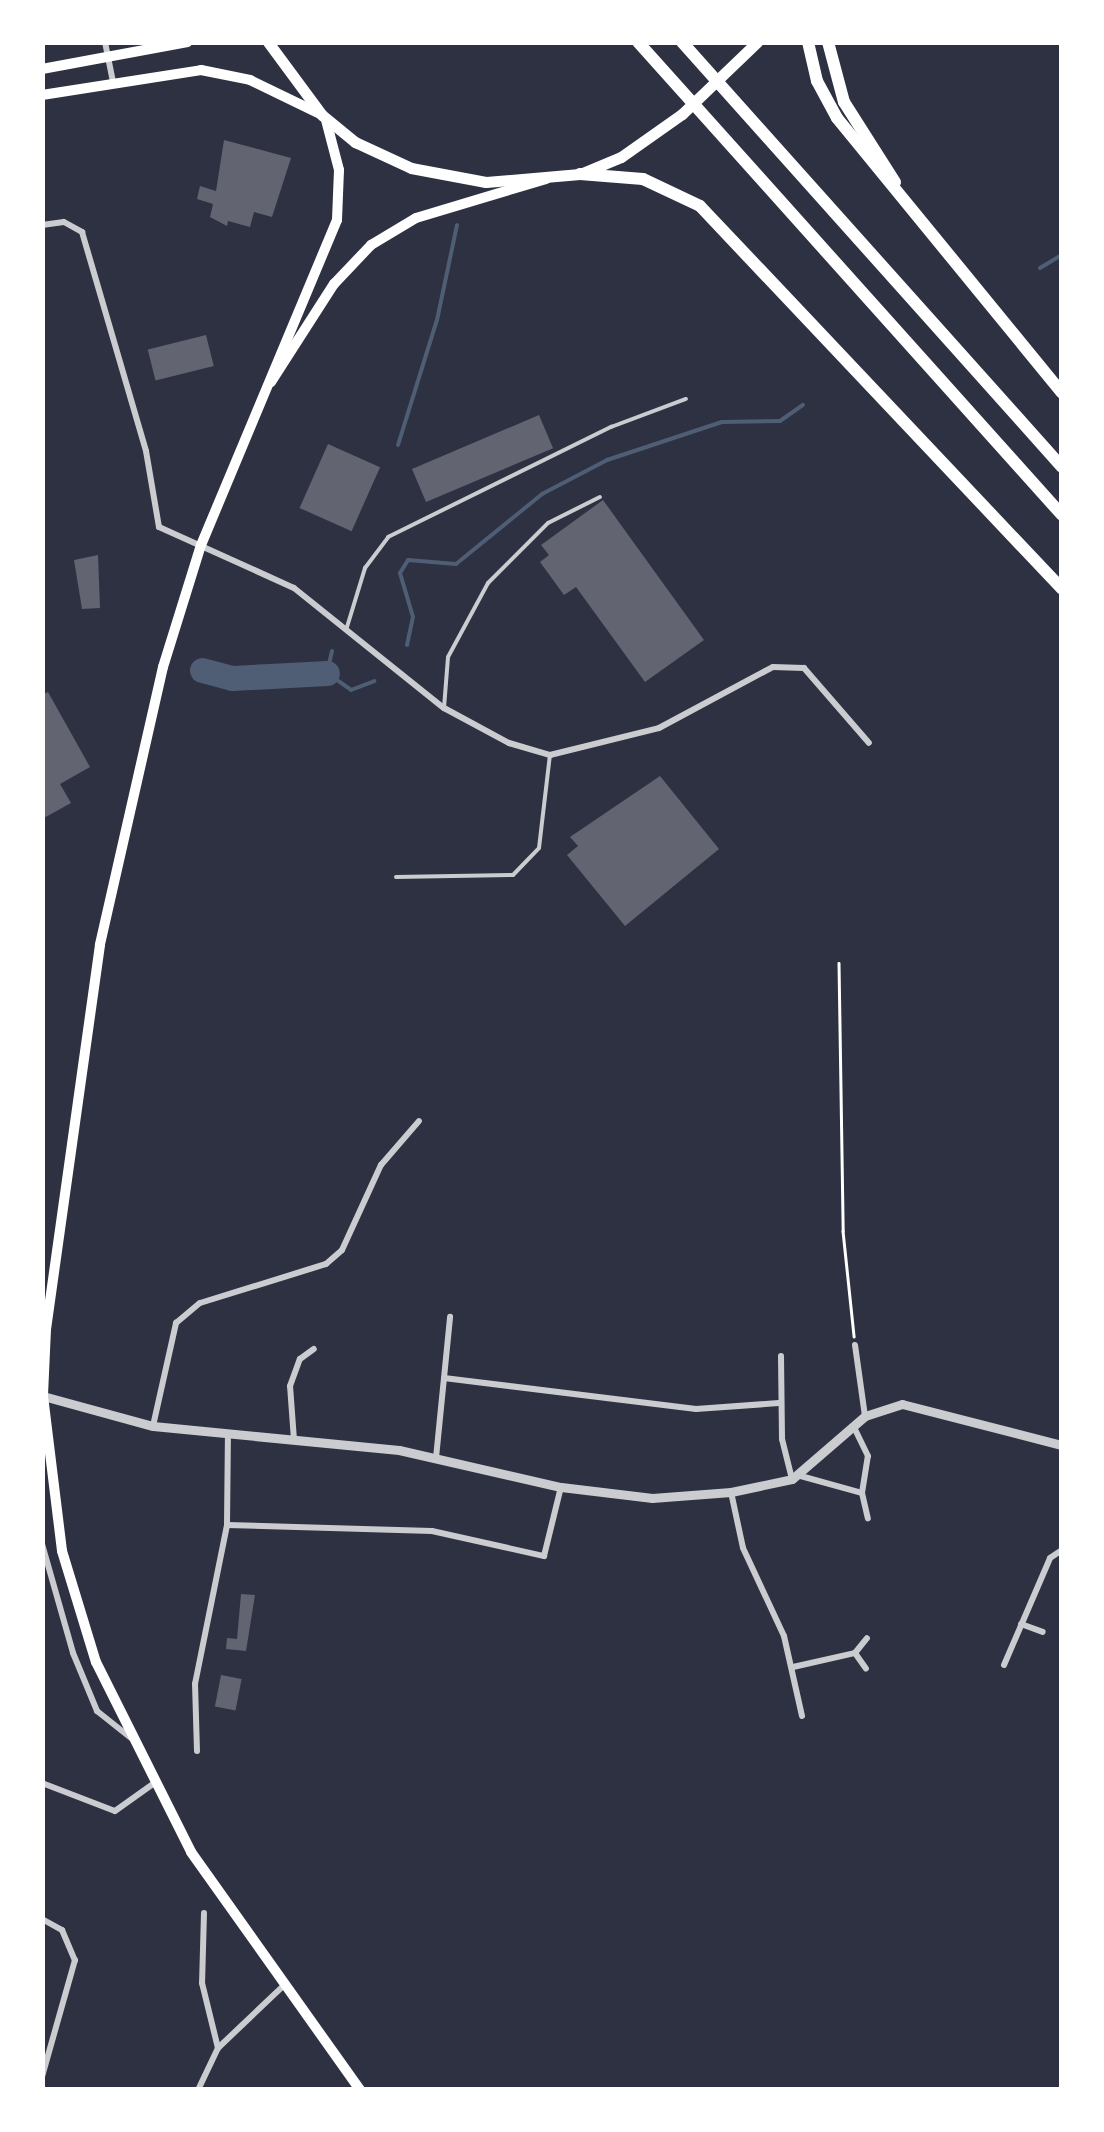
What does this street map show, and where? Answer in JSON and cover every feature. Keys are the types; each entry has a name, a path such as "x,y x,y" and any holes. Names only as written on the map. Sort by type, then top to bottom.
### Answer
{"highway":[{"path":"268,42 324,118 411,168 466,180 547,179 580,174 643,179 700,206 1062,589"},
{"path":"638,42 1062,515"},
{"path":"580,174 661,132 757,42"},
{"path":"808,42 826,101 1062,393"},
{"path":"828,42 844,102 908,205"},
{"path":"686,48 1062,467"}],"main road":[{"path":"42,69 188,42"},
{"path":"42,95 190,71 236,76 324,118 339,170 337,220 258,400 201,545 163,667 100,946 46,1329 43,1396 46,1473 62,1551 96,1662 153,1784 282,1986 360,2090"},
{"path":"258,400 334,284 371,246 416,218 547,179"}],"street":[{"path":"105,42 113,82"},
{"path":"42,225 64,222 82,232 146,451 159,527 294,588 444,708 509,743 550,755 659,728 772,667 804,668 869,743"},
{"path":"153,1426 176,1323 200,1303 326,1264 342,1250 381,1165 419,1121"},
{"path":"436,1458 450,1316"},
{"path":"855,1344 864,1416"},
{"path":"294,1440 290,1386 300,1359 314,1349"},
{"path":"781,1356 779,1403 794,1477"},
{"path":"444,1378 696,1409 779,1403"},
{"path":"43,1396 153,1426 436,1458 560,1487 652,1498 731,1492 794,1477 862,1492"},
{"path":"794,1477 864,1416 902,1404 930,1408 1062,1445"},
{"path":"854,1427 868,1456 862,1492 868,1518"},
{"path":"197,1752 195,1684 227,1525 228,1435"},
{"path":"227,1525 432,1531 544,1556 560,1487"},
{"path":"731,1492 743,1548 793,1667 802,1716"},
{"path":"42,1544 72,1653 97,1711 134,1740"},
{"path":"1004,1665 1050,1558 1062,1550"},
{"path":"1022,1624 1044,1632"},
{"path":"793,1667 856,1653 867,1638"},
{"path":"856,1653 866,1668"},
{"path":"42,1783 115,1812 153,1784"},
{"path":"204,1913 202,1983 218,2048"},
{"path":"42,1920 62,1930 76,1960 42,2077"},
{"path":"198,2090 218,2048 282,1986"}],"lane":[{"path":"345,632 366,568 388,538 611,426 686,399"},
{"path":"444,708 448,658 488,583 548,524 600,497"},
{"path":"396,877 513,875 539,848 550,755"}],"path":[{"path":"839,963 843,1231 855,1344"}],"building":[{"path":"224,140 291,158 272,217 254,212 250,227 228,221 227,226 210,217 213,204 197,199 200,186 216,191"},
{"path":"206,335 214,366 156,381 148,350"},
{"path":"539,415 553,448 426,502 412,469"},
{"path":"328,444 380,467 352,531 300,508"},
{"path":"603,500 704,640 645,682 576,587 564,595 540,562 549,555 541,545"},
{"path":"98,555 100,608 82,609 74,560"},
{"path":"48,692 90,767 60,784 71,803 42,819 42,695"},
{"path":"660,776 719,849 625,926 567,855 578,846 570,837"},
{"path":"241,1594 255,1595 246,1651 226,1649 227,1638 237,1639"},
{"path":"221,1675 242,1679 236,1710 215,1706"}],"waterway":[{"path":"398,445 437,320 457,225"},
{"path":"1040,268 1062,255"},
{"path":"407,645 413,617 400,573 408,560 456,564 542,494 607,460 722,422 780,421 803,405"},
{"path":"332,651 327,673 351,690 374,681"},
{"path":"202,670 232,678 327,673"}]}
